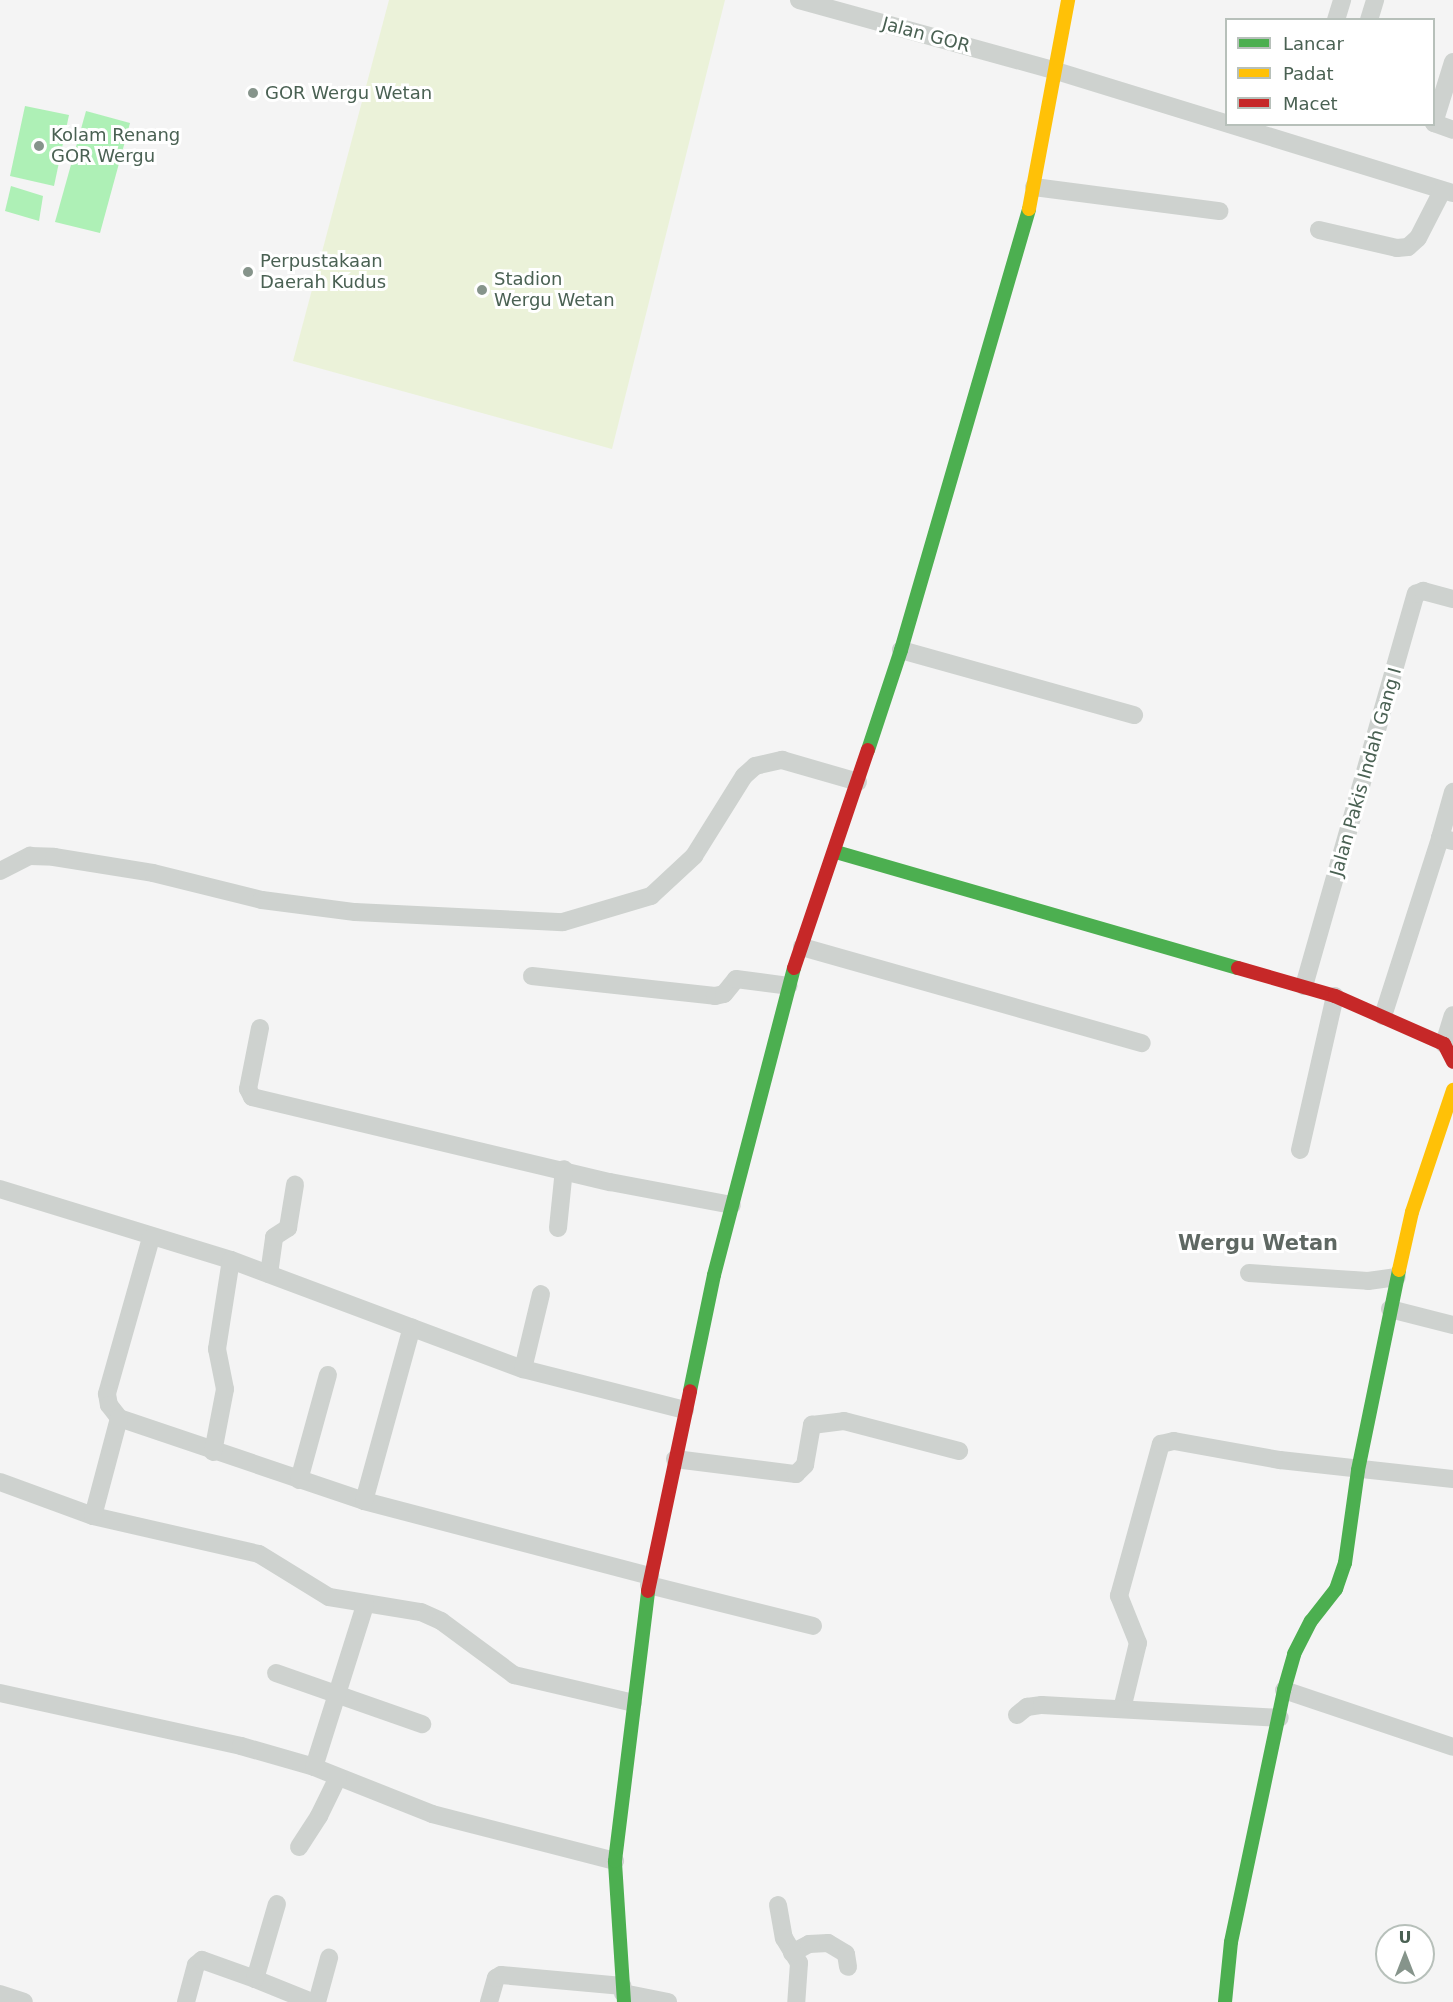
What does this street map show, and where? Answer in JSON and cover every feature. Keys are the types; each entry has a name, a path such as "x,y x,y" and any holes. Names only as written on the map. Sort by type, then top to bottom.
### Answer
{"street":[{"name":"Jalan GOR","path":"799,0 1053,70 1225,123"},
{"path":"623,1994 615,1861 650,1581 685,1410 732,1204 789,986 836,852 901,650 1034,187 1053,70 1068,0"},
{"path":"1337,18 1342,0"},
{"path":"1370,18 1375,0"},
{"path":"1435,120 1453,62"},
{"path":"1435,123 1453,130"},
{"name":"Jalan GOR","path":"1234,126 1448,192"},
{"path":"1034,187 1219,211"},
{"path":"1319,230 1397,248 1408,247 1418,238 1448,192"},
{"name":"Jalan Pakis Indah Gang I","path":"1304,986 1416,594 1423,591 1453,599"},
{"path":"901,650 1134,716"},
{"path":"0,871 30,856 54,857 153,873 262,900 355,912 563,922 651,896 694,856 744,776 755,766 782,760 858,782"},
{"path":"1383,1016 1447,839 1453,792"},
{"path":"836,852 1335,996 1444,1044 1453,1062"},
{"path":"802,947 1142,1043"},
{"path":"532,976 715,996 740,978 789,986"},
{"path":"1300,1150 1335,996"},
{"path":"1444,1044 1453,1015"},
{"path":"260,1028 248,1089 252,1097 564,1168 610,1182 732,1204"},
{"path":"1225,2002 1231,1942 1280,1718 1284,1689 1294,1654 1311,1621 1336,1589 1342,1572 1358,1470 1397,1277 1412,1212 1453,1090"},
{"path":"558,1228 564,1168"},
{"path":"269,1274 274,1238 288,1228 295,1185"},
{"path":"0,1189 151,1238 231,1260 523,1369 685,1410"},
{"path":"151,1238 108,1394 109,1404 119,1418 213,1452 364,1501 813,1626"},
{"path":"213,1452 224,1395 217,1349 231,1260"},
{"path":"1249,1273 1368,1281 1397,1277"},
{"path":"523,1369 541,1294"},
{"path":"1390,1309 1453,1325"},
{"path":"364,1501 411,1327"},
{"path":"299,1480 328,1375"},
{"path":"93,1516 119,1418"},
{"path":"675,1459 796,1474 804,1469 810,1427 822,1422 844,1421 959,1451"},
{"path":"1122,1709 1138,1643 1119,1596 1161,1444 1182,1442 1358,1470 1453,1479"},
{"path":"0,1482 93,1516 259,1554 329,1597 364,1605 421,1612 441,1621 501,1668 530,1681 633,1703"},
{"path":"314,1767 340,1693 364,1605"},
{"path":"276,1673 340,1693 422,1724"},
{"path":"1284,1689 1453,1747"},
{"path":"0,1694 241,1746 314,1767 432,1814 615,1861"},
{"path":"1017,1715 1033,1705 1280,1718"},
{"path":"299,1847 319,1816 338,1777"},
{"path":"255,1979 277,1904"},
{"path":"778,1905 784,1938 800,1968 796,2002"},
{"path":"792,1953 809,1944 828,1943 846,1954 848,1967"},
{"path":"317,2002 329,1958"},
{"path":"186,2002 196,1965 202,1960 312,2002"},
{"path":"489,2002 496,1978 501,1975 668,2002"},
{"path":"0,1994 24,2002"}],"shaded area":[{"name":"Stadion Wergu Wetan","path":"389,0 725,0 612,449 293,361"},
{"name":"Kolam Renang GOR Wergu","path":"25,106 69,115 54,186 10,176"},
{"path":"86,111 130,123 100,233 55,222"},
{"path":"11,186 43,196 39,221 5,211"}],"traffic: fast":[{"path":"868,750 901,650 1029,209"},
{"path":"836,852 1238,968"},
{"path":"690,1391 714,1275 794,968"},
{"path":"1225,2002 1231,1942 1284,1690 1294,1654 1311,1621 1336,1589 1345,1563 1358,1470 1399,1270"},
{"path":"624,2002 615,1861 648,1591"}],"traffic: slow":[{"path":"1029,209 1068,0"},
{"path":"1399,1270 1412,1212 1453,1090"}],"traffic: jam":[{"path":"794,968 868,750"},
{"path":"1238,968 1335,996 1444,1044 1453,1062"},
{"path":"648,1591 690,1391"}],"place":[{"name":"GOR Wergu Wetan","path":"253,93"},
{"name":"Kolam Renang GOR Wergu","path":"39,146"},
{"name":"Perpustakaan Daerah Kudus","path":"248,272"},
{"name":"Stadion Wergu Wetan","path":"482,290"}],"district":[{"name":"Wergu Wetan","path":"1258,1243"}]}
